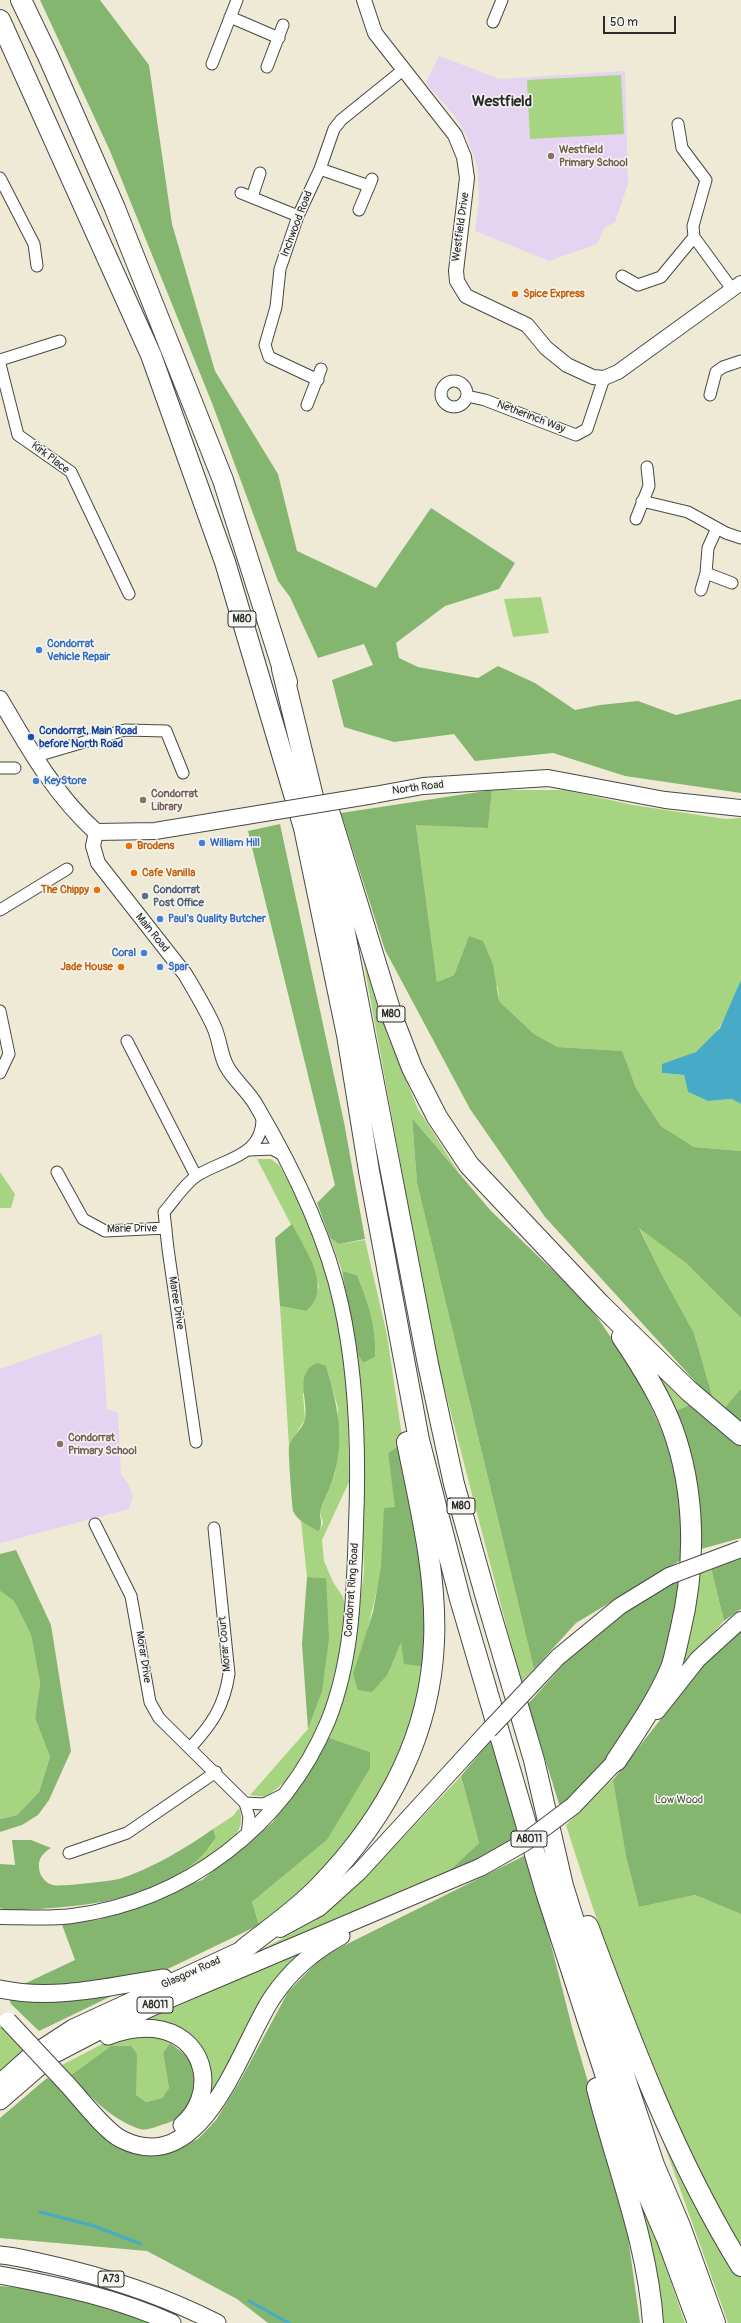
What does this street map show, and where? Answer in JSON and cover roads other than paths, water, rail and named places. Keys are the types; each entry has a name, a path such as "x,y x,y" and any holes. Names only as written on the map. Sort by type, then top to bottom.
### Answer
{"highway":[{"name":"M80","path":"21,0 48,56 114,206 223,480 282,669 360,907 392,1016 420,1082 437,1117 469,1165 600,1304 689,1391 741,1435"},
{"name":"M80","path":"0,20 151,356 225,562 304,828 347,1035 384,1249 421,1448 460,1599 546,1892 639,2174 667,2239 698,2323"},
{"name":"M80","path":"282,669 341,912 428,1364 454,1484 534,1760 563,1886 593,1982 654,2165 680,2226 716,2323"},
{"name":"M80","path":"244,1949 317,1889 351,1853 379,1815 402,1775 419,1730 430,1684 434,1642 432,1590 424,1529 398,1399 384,1249"},
{"name":"M80","path":"600,1304 644,1369 672,1427 688,1483 692,1561 685,1611 671,1667 644,1720 616,1762"},
{"path":"534,1760 577,1895 643,2066 680,2154 706,2207 741,2266"},
{"path":"546,1892 599,2097 626,2192 644,2267 653,2323"}],"main road":[{"path":"0,699 33,757 61,797 96,832"},
{"name":"North Road","path":"96,832 155,831 423,786 548,778 665,800 741,808"},
{"name":"Glasgow Road","path":"0,2083 30,2056 73,2028 244,1949 319,1908 359,1872 489,1730 558,1658 620,1606 669,1576 741,1549"},
{"path":"616,1762 698,1659 741,1620"},
{"name":"A8011","path":"0,2101 53,2056 97,2032 172,1998 481,1867 525,1842 573,1806 616,1762"},
{"path":"4,2017 113,2134 137,2145 154,2146 166,2144 187,2134 202,2121 217,2100 262,2014 291,1974 304,1961 330,1942 424,1891"},
{"path":"0,1989 25,1993 99,1990 187,1975"},
{"path":"53,2056 117,2033 145,2028 161,2030 176,2035 187,2042 198,2057 204,2082 202,2096 194,2113 176,2129 161,2134 141,2135 124,2130 93,2112"},
{"name":"A73","path":"0,2255 82,2271 124,2283 156,2294 216,2323"},
{"name":"A73","path":"0,2275 79,2290 117,2301 172,2323"}],"street":[{"path":"212,64 237,0"},
{"name":"Westfield Drive","path":"364,0 375,34 455,135 464,157 467,178 456,271 460,288 466,296 527,325 546,348 567,365 593,377 604,378"},
{"path":"493,22 502,0"},
{"path":"230,17 279,38"},
{"path":"267,67 284,25"},
{"name":"Inchwood Road","path":"307,405 319,375 269,357 265,345 276,307 280,268 298,216 320,169 334,129 341,120 404,70"},
{"path":"622,276 638,285 660,277 694,237 694,226 706,180 682,148 678,124"},
{"path":"320,169 370,182 359,210"},
{"path":"252,198 260,173"},
{"path":"0,178 34,244 37,266"},
{"path":"241,193 298,216"},
{"path":"604,378 618,372 737,286 694,237"},
{"path":"0,360 60,341"},
{"path":"710,395 716,372 723,367 741,361"},
{"name":"Kirk Place","path":"0,364 18,435 70,472 129,594"},
{"name":"Netherinch Way","path":"467,396 486,400 576,435 588,429 604,378"},
{"path":"636,519 649,486 648,467"},
{"path":"642,501 688,512 741,538"},
{"path":"701,590 706,573 708,548 718,528"},
{"path":"706,573 732,583"},
{"path":"33,757 125,730 166,732 183,773"},
{"path":"0,768 15,768"},
{"name":"Main Road","path":"96,832 93,846 98,863 185,974 215,1028 227,1067 262,1114 305,1199"},
{"path":"0,910 67,869"},
{"path":"0,1010 10,1054 0,1073"},
{"path":"127,1041 196,1176"},
{"name":"Maree Drive","path":"196,1442 164,1212 196,1176 249,1150 258,1141 262,1128 262,1114"},
{"path":"249,1150 272,1150 283,1155"},
{"name":"Marie Drive","path":"57,1172 83,1219 105,1231 166,1228"},
{"name":"Condorrat Ring Road","path":"0,1916 72,1916 112,1907 157,1893 206,1868 247,1836 288,1792 307,1762 328,1719 342,1675 352,1622 357,1494 353,1375 341,1303 325,1249 305,1199"},
{"name":"Morar Drive","path":"95,1524 131,1596 150,1702 159,1718 216,1772 245,1803"},
{"name":"Morar Court","path":"190,1748 208,1728 219,1711 226,1692 229,1674 214,1528"},
{"path":"69,1853 127,1833 216,1772"},
{"path":"247,1836 249,1817 245,1803 264,1804 288,1792"}],"water":[{"path":"741,980 741,1104 732,1099 708,1101 688,1092 684,1075 662,1073 662,1064 696,1052 720,1028"}],"waterway":[{"path":"40,2212 94,2226 141,2244"},
{"path":"249,2301 289,2323"}],"place":[{"name":"Westfield Primary School","path":"551,156"},
{"name":"Spice Express","path":"515,294"},
{"name":"Condorrat Vehicle Repair","path":"39,650"},
{"name":"Condorrat, Main Road before North Road","path":"31,737"},
{"name":"KeyStore","path":"36,781"},
{"name":"Condorrat Library","path":"143,800"},
{"name":"William Hill","path":"202,843"},
{"name":"Brodens","path":"129,846"},
{"name":"Cafe Vanilla","path":"134,873"},
{"name":"The Chippy","path":"97,890"},
{"name":"Condorrat Post Office","path":"145,896"},
{"name":"Paul's Quality Butcher","path":"160,919"},
{"name":"Coral","path":"144,953"},
{"name":"Jade House","path":"121,967"},
{"name":"Spar","path":"160,967"},
{"name":"Condorrat Primary School","path":"60,1444"}],"district":[{"name":"Westfield","path":"502,102"}],"park label":[{"name":"Low Wood","path":"679,1800"}]}
